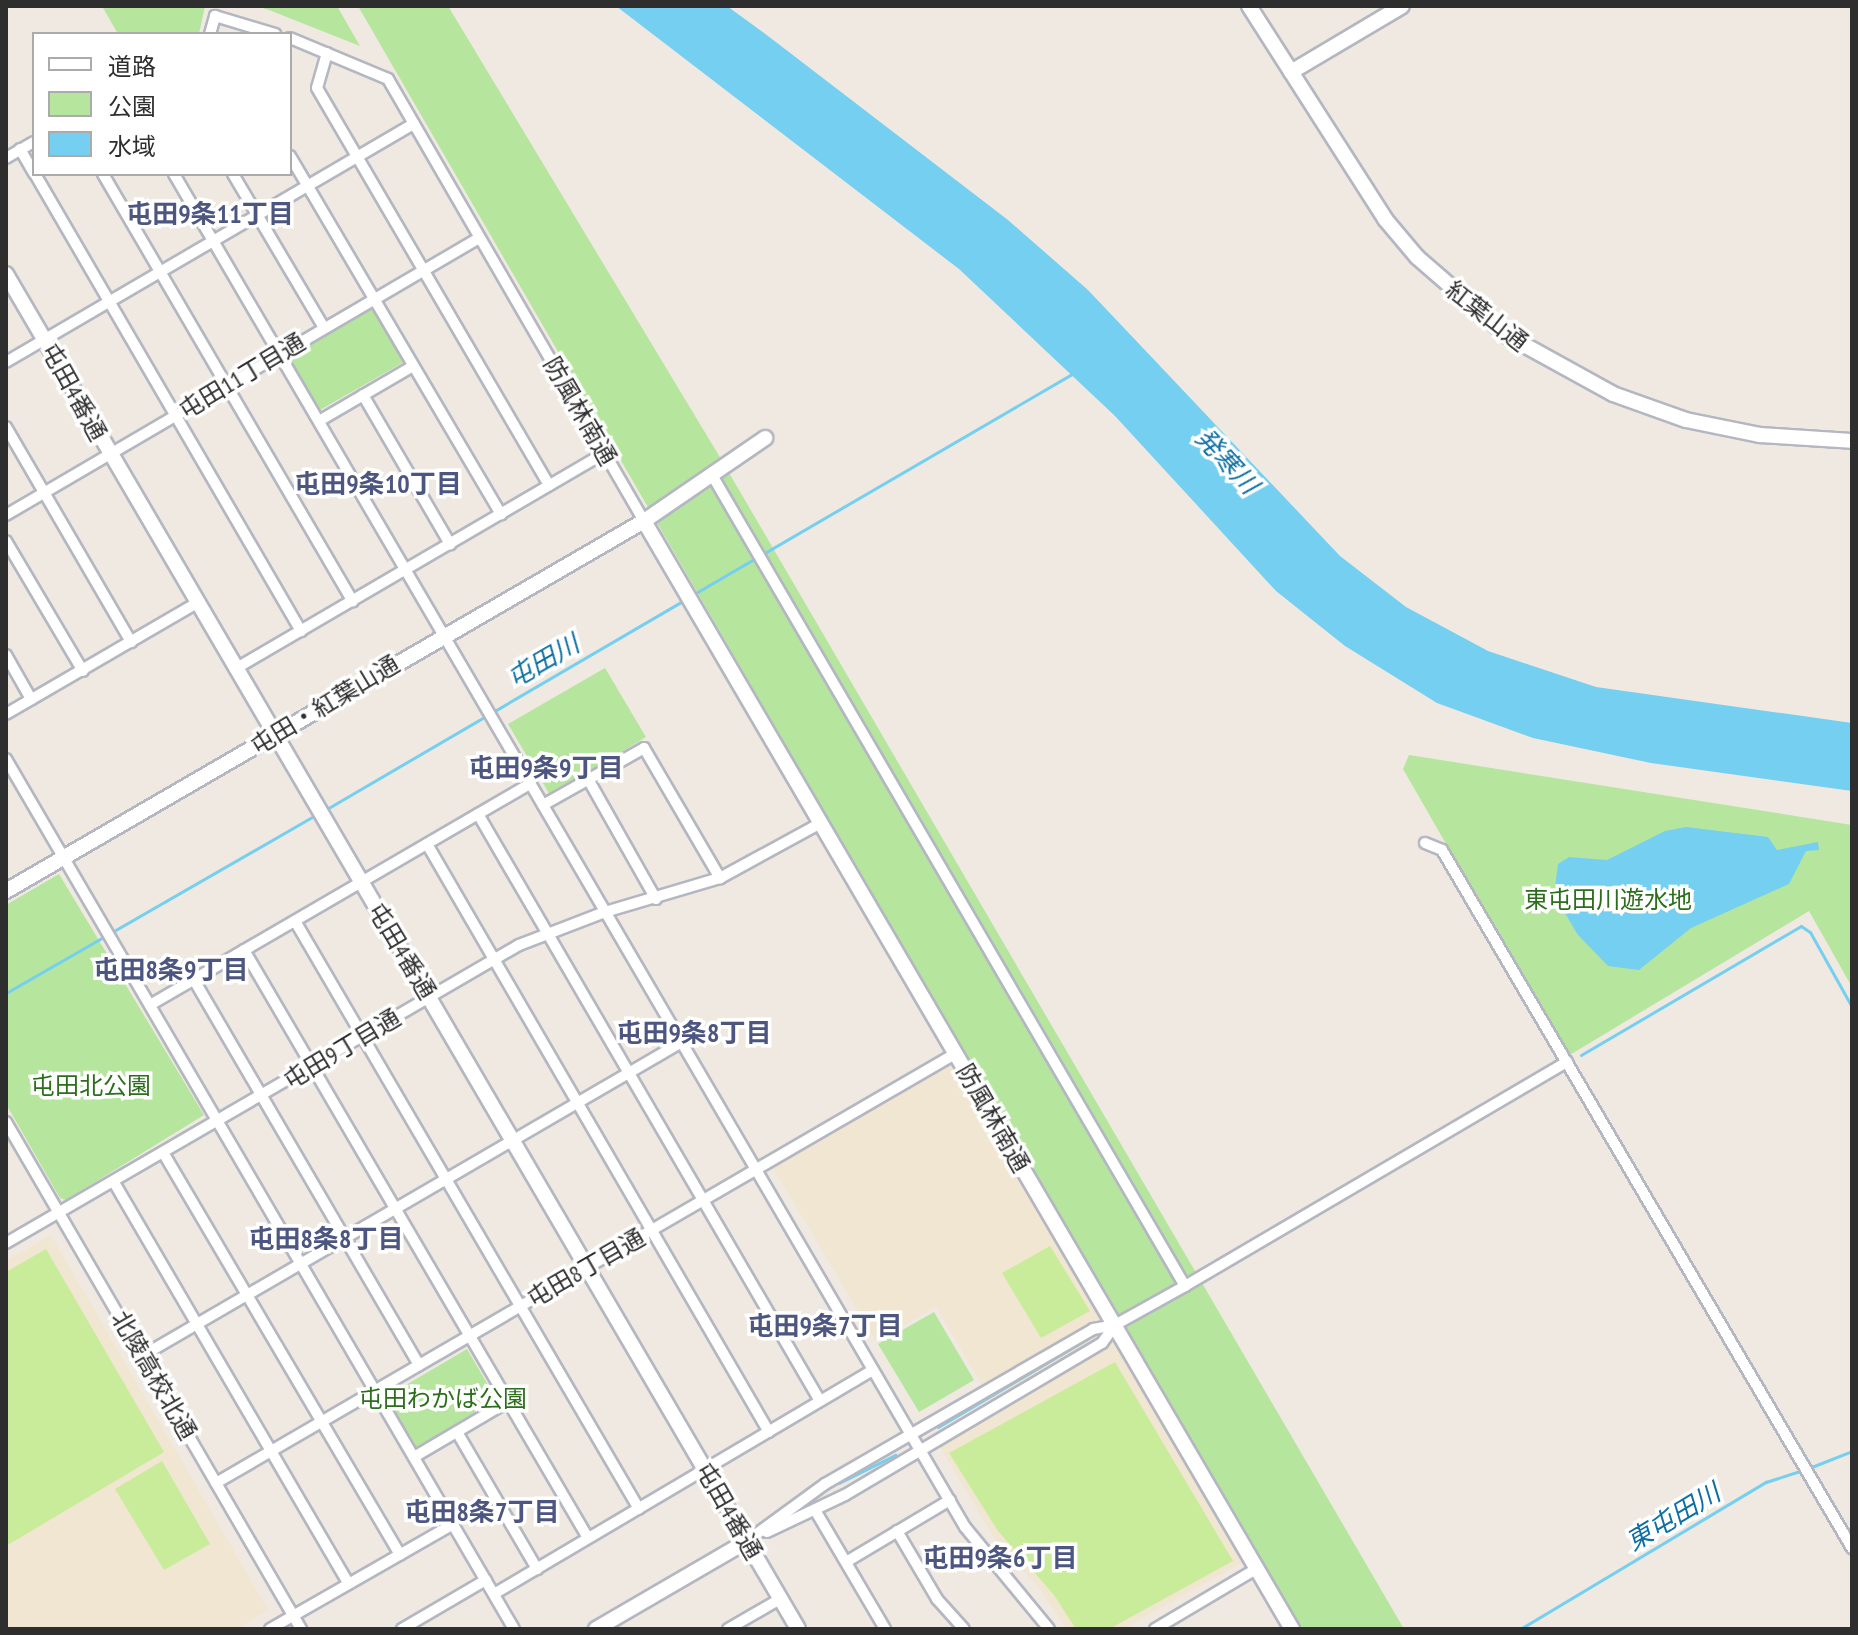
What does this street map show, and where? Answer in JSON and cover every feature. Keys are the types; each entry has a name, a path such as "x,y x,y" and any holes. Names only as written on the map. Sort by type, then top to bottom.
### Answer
{"street":[{"name":"紅葉山通","path":"1249,6 1401,238 1463,300 1518,342 1613,394 1686,420 1760,435 1852,441"},
{"path":"1291,72 1402,6"},
{"path":"211,32 215,16 266,32"},
{"name":"防風林南通","path":"292,39 388,79 1292,1629"},
{"path":"327,53 317,88 549,485"},
{"path":"6,362 414,124"},
{"path":"6,158 32,143"},
{"path":"20,149 32,170"},
{"path":"292,159 501,514"},
{"path":"35,176 301,631"},
{"path":"104,176 353,601"},
{"path":"175,176 950,1500 1049,1629"},
{"path":"234,176 324,328"},
{"name":"屯田11丁目通","path":"6,515 479,238"},
{"name":"屯田4番通","path":"6,274 798,1629"},
{"path":"319,421 413,366"},
{"path":"363,395 450,544"},
{"path":"6,427 131,642"},
{"name":"屯田・紅葉山通","path":"6,891 644,521 765,438"},
{"path":"235,669 604,453"},
{"path":"712,475 1185,1286"},
{"path":"6,541 83,671"},
{"path":"6,714 197,603"},
{"path":"6,655 31,699"},
{"path":"543,805 644,748 720,878"},
{"path":"6,759 514,1629"},
{"path":"588,779 656,899"},
{"path":"150,1005 530,784"},
{"path":"478,814 820,1401"},
{"name":"屯田9丁目通","path":"6,1243 115,1184 493,960 546,932 720,878 821,823"},
{"path":"1425,843 1442,850 1852,1548"},
{"path":"427,844 769,1432"},
{"path":"295,921 639,1509"},
{"path":"244,950 588,1538"},
{"path":"194,980 419,1365"},
{"path":"142,1356 682,1042"},
{"name":"屯田8丁目通","path":"216,1483 955,1054"},
{"path":"747,1541 825,1484 1093,1329 1115,1325 1185,1286 1567,1062"},
{"name":"北陵高校北通","path":"6,1122 301,1629"},
{"path":"164,1154 400,1555"},
{"path":"115,1184 349,1584"},
{"path":"596,1629 747,1541 815,1510 921,1451 1102,1343 1115,1325"},
{"path":"494,1594 873,1370"},
{"path":"414,1457 509,1401"},
{"path":"457,1432 537,1569"},
{"path":"846,1562 950,1500"},
{"path":"815,1510 885,1629"},
{"path":"270,1629 453,1524"},
{"path":"897,1531 937,1599 964,1629"},
{"path":"1155,1629 1256,1569"},
{"path":"402,1629 486,1580"},
{"path":"728,1629 780,1599"}],"shaded area":[{"path":"953,1064 1245,1561 1123,1629 1067,1629 1037,1585 997,1543 940,1447 998,1412 936,1307 876,1341 773,1167"},
{"path":"51,1235 268,1610 237,1629 6,1629 6,1261"}],"green space":[{"path":"102,6 205,6 199,32 117,32"},
{"path":"256,6 337,6 360,46 269,10"},
{"path":"358,6 448,6 718,454 1404,1629 1297,1629"},
{"path":"371,307 404,362 320,410 289,357"},
{"path":"605,668 646,737 550,795 508,724"},
{"name":"東屯田川遊水地","path":"1409,755 1852,825 1852,987 1809,911 1568,1056 1403,769"},
{"name":"屯田北公園","path":"59,874 204,1115 66,1200 60,1198 6,1104 6,905"},
{"path":"1050,1246 1090,1311 1041,1338 1002,1273"},
{"path":"46,1249 164,1452 6,1546 6,1272"},
{"path":"934,1312 974,1380 919,1412 878,1344"},
{"name":"屯田わかば公園","path":"467,1349 498,1402 419,1448 413,1446 387,1402 389,1395"},
{"path":"1115,1362 1233,1561 1109,1629 1076,1629 1054,1595 998,1531 949,1453"},
{"path":"162,1461 210,1544 164,1570 115,1489"}],"water":[{"name":"発寒川","path":"616,6 727,6 768,36 1008,220 1088,290 1340,556 1406,607 1488,651 1596,687 1852,723 1852,791 1651,763 1533,738 1437,703 1345,646 1276,591 1115,416 959,269"},
{"path":"1686,827 1768,837 1777,850 1818,842 1819,850 1806,851 1789,884 1691,928 1639,970 1608,966 1578,935 1554,895 1558,864 1569,857 1607,860 1665,831"}],"waterway":[{"name":"屯田川","path":"694,594 1075,372"},
{"name":"屯田川","path":"325,810 684,600"},
{"name":"屯田川","path":"6,993 315,815"},
{"path":"1581,1055 1801,926 1810,932 1852,1007"},
{"path":"938,1427 1087,1339"},
{"name":"東屯田川","path":"1809,1468 1852,1451"},
{"path":"839,1483 895,1455"},
{"name":"東屯田川","path":"1520,1629 1766,1482 1802,1470"}],"district":[{"name":"屯田9条11丁目","path":"210,214"},
{"name":"屯田9条10丁目","path":"378,484"},
{"name":"屯田9条9丁目","path":"546,768"},
{"name":"屯田8条9丁目","path":"171,970"},
{"name":"屯田9条8丁目","path":"694,1033"},
{"name":"屯田8条8丁目","path":"326,1239"},
{"name":"屯田9条7丁目","path":"825,1326"},
{"name":"屯田8条7丁目","path":"482,1512"},
{"name":"屯田9条6丁目","path":"1000,1558"}]}
